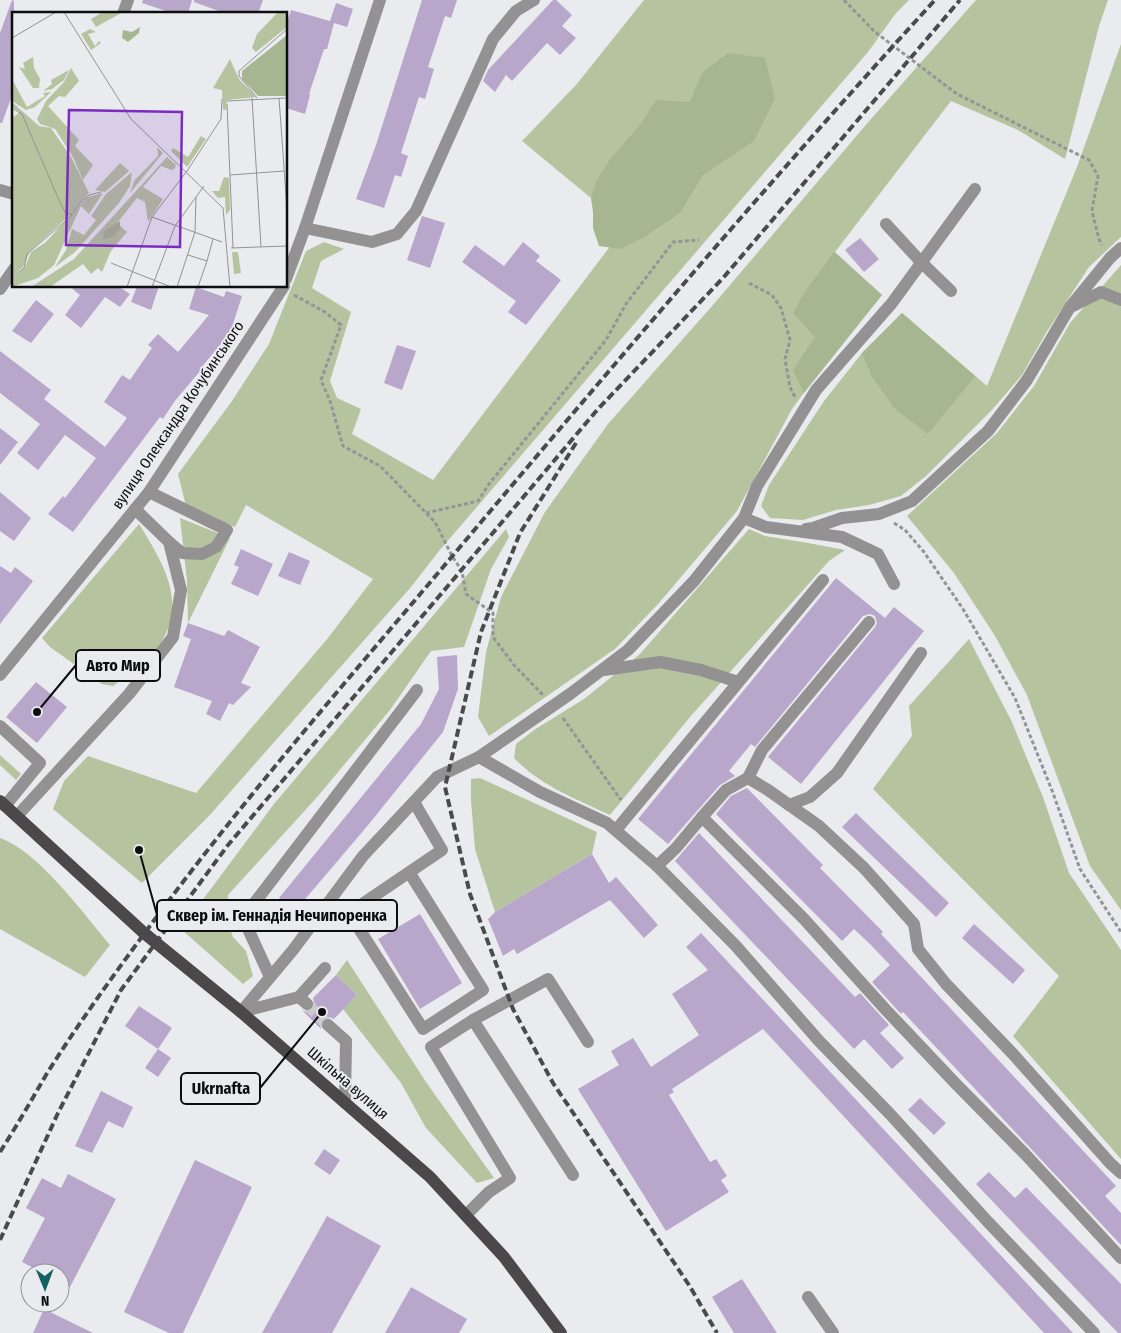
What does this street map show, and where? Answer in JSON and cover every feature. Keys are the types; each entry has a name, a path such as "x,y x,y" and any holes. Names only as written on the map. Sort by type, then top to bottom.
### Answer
{"main road":[{"name":"Шкільна вулиця","path":"3,803 144,933 242,1012 430,1177 504,1257 561,1333"}],"street":[{"path":"124,12 128,0"},
{"name":"вулиця Олександра Кочубинського","path":"288,269 304,228 380,0"},
{"path":"304,228 372,242 397,234 416,210 493,39 516,12 534,0"},
{"path":"242,1012 293,950 363,856 437,777 479,756 602,670 628,650 694,581 744,518 757,486 816,390 892,303 976,189"},
{"path":"886,224 951,291"},
{"path":"793,530 813,528 842,518 879,514 912,501 988,430 1027,380 1070,308 1110,258 1121,248"},
{"path":"0,289 12,272"},
{"name":"вулиця Олександра Кочубинського","path":"0,675 148,492 280,288"},
{"path":"1070,308 1101,292 1121,300"},
{"path":"135,509 182,553 202,554 216,547 227,530 148,492"},
{"path":"744,518 766,527 842,537 878,554 894,584"},
{"path":"17,816 129,694 173,637 182,590 169,542"},
{"path":"616,830 822,580"},
{"path":"657,866 676,848 726,790 748,778 762,750 869,622"},
{"path":"789,804 810,797 837,773 921,654"},
{"path":"602,670 660,662 702,670 738,682"},
{"path":"270,978 243,918 417,690"},
{"path":"0,726 40,763 3,803"},
{"path":"479,756 540,792 607,823 657,866 736,946 819,1041 890,1114 988,1222 1094,1333"},
{"path":"748,778 819,826 864,868 914,924 918,949 946,984 1013,1054 1110,1164 1121,1173"},
{"path":"410,872 483,990 423,1029 349,913 442,850 414,802"},
{"path":"702,817 804,919 892,1017 1025,1154 1121,1258"},
{"path":"242,1012 303,1000 325,968"},
{"path":"466,1215 490,1192 510,1178 430,1047 548,979 588,1042"},
{"path":"474,1020 573,1175"},
{"path":"328,1025 346,1041 345,1103"},
{"path":"808,1297 833,1333"}],"path":[{"path":"844,0 875,32 957,94 1089,160 1098,176 1092,211 1099,239 1110,258"},
{"path":"426,513 478,501 489,484 606,340 626,304 673,242 699,240"},
{"path":"749,283 772,295 781,308 790,340 785,359 788,378 790,388 802,413"},
{"path":"287,288 325,312 341,325 321,380 330,401 343,446 380,466 435,522 452,556 462,571 466,594 493,613 493,637 514,664 554,705 630,813"},
{"path":"879,514 905,530 924,552 968,617 1014,698 1053,793 1080,869 1121,932"}],"green space":[{"path":"644,0 909,0 896,13 868,52 439,551 411,587 209,816 142,883 53,809 64,781 88,756 196,793 328,638 373,579 246,505 235,527 186,506 178,474 232,401 269,344 306,251 324,242 344,249 321,261 312,288 351,312 330,381 337,398 361,409 352,434 433,480 624,228 522,141 576,85"},
{"path":"976,0 1108,0 1099,26 1065,159 1018,130 951,101 835,252 882,295 823,367 792,409 737,511 659,603 615,649 489,736 478,717 486,652 501,597 545,512 608,424"},
{"path":"1121,44 1121,237 1089,267 1046,333 1022,375 991,411 926,476 901,496 869,505 836,510 803,520 770,518 761,506 769,485 824,401 862,353 902,313 987,386 1077,167"},
{"path":"728,53 765,58 775,99 754,141 703,175 680,213 643,238 620,249 599,246 593,228 591,198 597,180 610,159 639,126 656,100 690,102 702,73"},
{"path":"834,252 882,295 804,393 793,370 815,337 793,313 804,293"},
{"path":"1121,265 1121,910 1090,866 1027,695 995,636 954,573 907,516 997,433 1034,386 1070,323"},
{"path":"902,313 975,376 928,434 895,409 872,377 862,353"},
{"path":"180,518 230,538 188,623 187,581"},
{"path":"139,524 159,558 171,592 172,609 169,626 161,643 139,667 113,686 102,684 50,647 42,638"},
{"path":"506,529 509,537 491,569 464,647 431,651 390,710 318,796 228,895 226,918 233,937 246,951 253,976 243,984 181,929 274,804"},
{"path":"749,529 765,536 845,550 829,561 690,717 610,815 547,784 524,768 514,758 516,744 534,730 584,699 640,654"},
{"path":"969,639 1011,720 1043,797 1069,873 1121,950 1121,1159 1013,1036 1059,976 873,789 912,736 909,706"},
{"path":"0,755 21,774 16,780 0,765"},
{"path":"480,778 597,832 592,854 495,912 475,849 471,779"},
{"path":"0,838 15,845 45,869 110,945 85,977 0,929"},
{"path":"347,960 426,1082 494,1178 477,1183 426,1128 401,1083 343,1009 357,995 336,975"}],"building":[{"path":"12,0 14,1 14,12 12,12 12,96 2,123 0,123 0,33"},
{"path":"143,0 192,0 189,12 169,12 142,3"},
{"path":"194,0 263,0 259,12 222,12 194,2"},
{"path":"422,0 457,0 451,18 445,16 428,67 434,69 425,99 419,97 401,153 408,156 401,177 395,175 384,208 356,199 376,145"},
{"path":"553,0 556,0 572,15 562,26 576,38 560,55 547,43 512,81 506,75 495,92 483,81 488,70"},
{"path":"336,3 353,9 347,27 334,23 327,49 324,49 309,94 305,114 288,109 288,19 291,10 330,21"},
{"path":"422,216 445,223 430,268 407,260"},
{"path":"860,238 879,259 864,272 845,250"},
{"path":"523,242 540,256 536,261 561,280 526,325 508,312 516,301 462,262 475,245 504,266"},
{"path":"71,288 121,288 130,294 120,307 105,297 81,328 65,315 80,295"},
{"path":"136,288 158,288 151,310 131,302"},
{"path":"196,288 224,297 226,291 242,296 230,333 174,402 163,419 160,417 73,532 48,514 63,496 65,498 96,458 65,435 38,470 17,453 40,424 0,393 0,351 51,390 44,399 105,447 127,418 104,402 122,375 130,380 152,348 148,345 158,334 178,352 209,315 189,309"},
{"path":"36,300 54,314 31,343 12,331"},
{"path":"397,345 416,351 402,390 384,383"},
{"path":"0,428 18,442 0,465"},
{"path":"0,492 31,518 14,541 0,531"},
{"path":"241,549 273,564 258,596 231,584 239,567 234,565"},
{"path":"289,552 310,561 300,585 278,576"},
{"path":"0,566 11,573 15,567 33,581 0,624"},
{"path":"836,578 885,618 894,607 924,631 801,784 768,757 875,627 877,623 875,616 870,614 863,616 755,747 751,744 729,771 735,776 720,785 668,844 638,819"},
{"path":"188,623 224,636 228,630 260,647 241,683 251,687 233,705 229,703 220,721 206,714 212,701 174,687 191,639 183,636"},
{"path":"457,655 458,689 443,732 369,824 295,911 279,898 421,724 439,689 437,657"},
{"path":"36,682 67,707 37,743 6,717"},
{"path":"747,788 823,865 820,868 883,932 881,934 1116,1186 1105,1196 1121,1213 1121,1245 903,1012 901,1014 872,982 890,965 854,929 842,941 716,814 731,796"},
{"path":"856,813 949,903 936,917 842,827"},
{"path":"699,833 855,997 860,993 889,1025 880,1033 904,1058 892,1069 864,1039 854,1049 675,861"},
{"path":"592,854 609,883 616,877 658,925 644,938 610,900 517,954 514,949 503,956 488,919 495,912"},
{"path":"420,914 462,983 420,1009 378,939"},
{"path":"974,924 1025,970 1013,984 962,938"},
{"path":"701,933 1073,1333 1044,1333 763,1029 672,1089 674,1092 669,1095 710,1162 716,1159 727,1176 721,1180 729,1192 666,1231 578,1089 619,1065 611,1051 633,1038 651,1067 699,1035 672,994 708,970 686,947"},
{"path":"336,975 357,995 334,1019 329,1017 322,1019 321,1029 302,1010 306,1012 313,1010 315,1005 313,998"},
{"path":"139,1006 172,1028 158,1049 125,1026"},
{"path":"158,1049 171,1058 158,1077 145,1068"},
{"path":"101,1091 133,1107 123,1128 108,1121 92,1153 75,1146"},
{"path":"920,1098 946,1123 934,1135 908,1110"},
{"path":"324,1149 340,1160 330,1175 314,1164"},
{"path":"195,1160 252,1187 183,1333 169,1333 124,1312"},
{"path":"989,1172 1015,1198 1026,1187 1121,1284 1121,1333 1118,1333 976,1184"},
{"path":"68,1174 116,1199 70,1287 70,1263 22,1262 45,1218 26,1208 42,1178 61,1188"},
{"path":"327,1216 381,1246 332,1333 262,1333"},
{"path":"742,1279 777,1333 734,1333 712,1297"},
{"path":"411,1287 467,1319 459,1333 385,1333"},
{"path":"42,1313 52,1313 93,1333 33,1333"}],"tunnel":[{"path":"307,1004 328,1025"}],"railway":[{"path":"0,1152 69,1039 131,951 181,884 259,786 695,271 935,0"},
{"path":"0,1240 58,1113 121,990 228,845 598,409 723,278 960,0"},
{"path":"576,443 520,533 481,632 445,787 470,894 513,1009 553,1083 689,1285 717,1333"}],"place":[{"name":"Авто Мир","path":"37,712"},
{"name":"Сквер ім. Геннадія Нечипоренка","path":"139,850"},
{"name":"Ukrnafta","path":"322,1012"}]}
